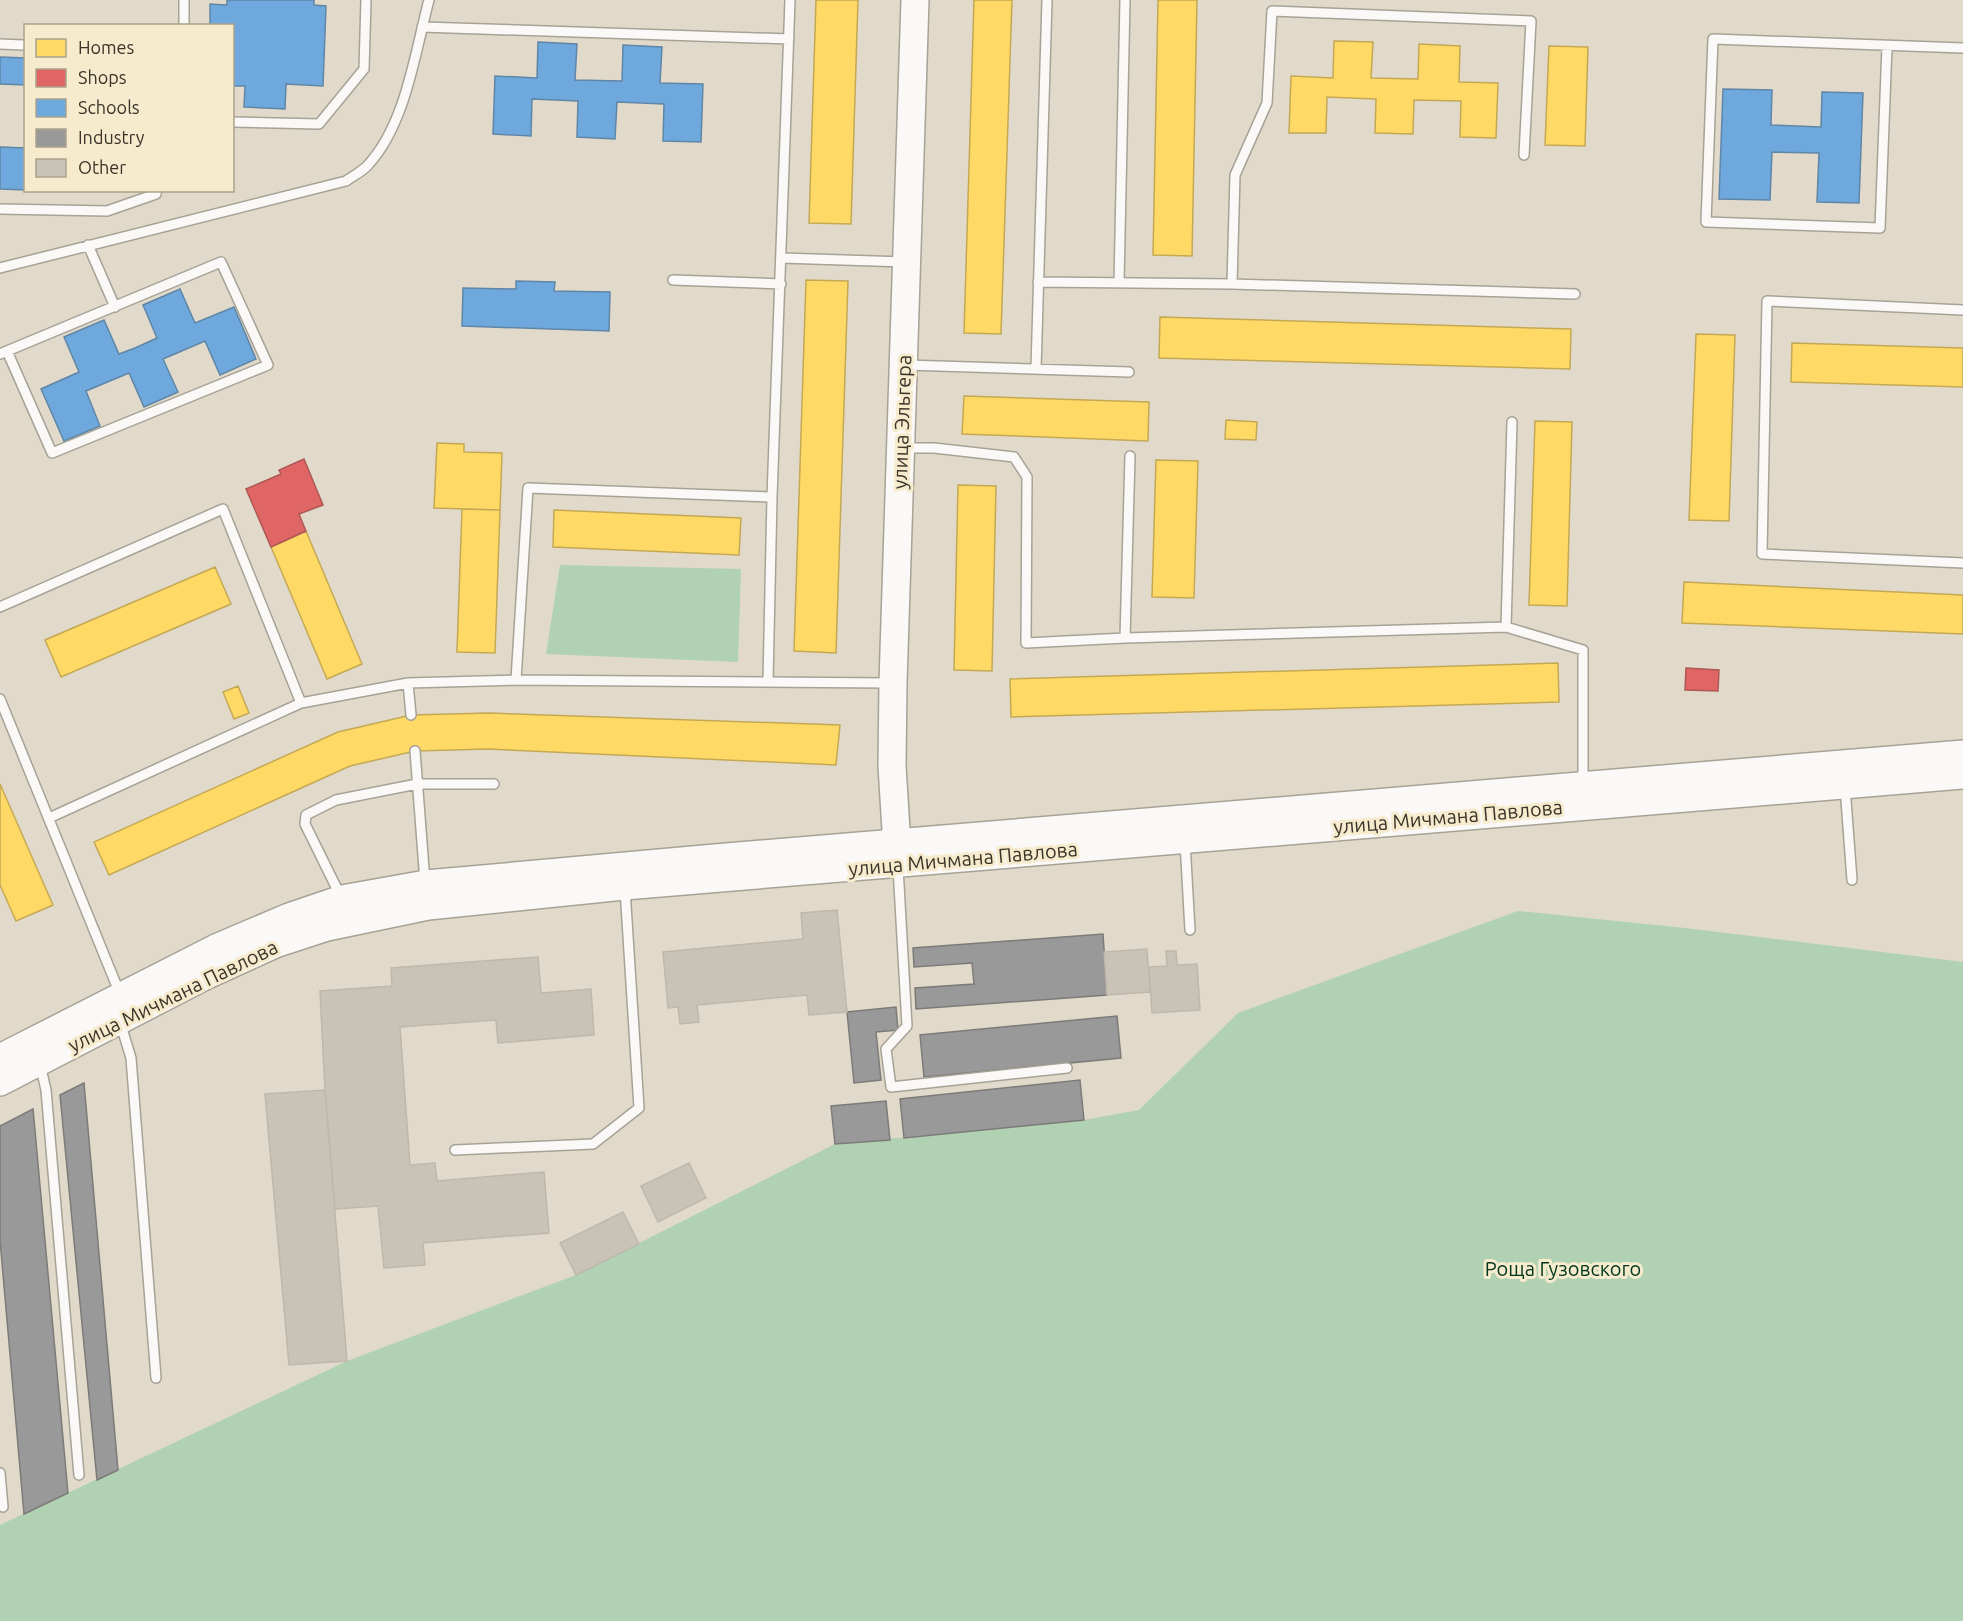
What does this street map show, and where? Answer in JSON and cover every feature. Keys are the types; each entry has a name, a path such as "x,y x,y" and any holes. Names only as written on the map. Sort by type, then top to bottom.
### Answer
{"main road":[{"name":"улица Эльгера","path":"898,854 893,774 893,683 915,0"},
{"name":"улица Мичмана Павлова","path":"123,1010 216,948 289,916 342,899 427,895 623,876 1844,774 1963,754"},
{"name":"улица Мичмана Павлова","path":"1844,774 1963,775"},
{"name":"улица Мичмана Павлова","path":"0,1082 37,1051 123,1010 275,944 427,895"},
{"name":"улица Мичмана Павлова","path":"0,1058 37,1051"}],"lane":[{"path":"184,0 184,24"},
{"path":"234,122 319,124 364,69 366,0"},
{"path":"0,268 346,181 368,166 387,137 402,103 429,0"},
{"path":"768,681 772,496 790,0"},
{"path":"1035,369 1047,0"},
{"path":"1119,283 1125,0"},
{"path":"1232,284 1235,175 1267,103 1272,11 1531,21 1524,155"},
{"path":"422,27 789,39"},
{"path":"1887,46 1880,228 1706,222 1713,39 1963,48"},
{"path":"0,44 22,45"},
{"path":"0,209 107,212 156,192"},
{"path":"88,245 115,307"},
{"path":"782,258 906,262"},
{"path":"221,262 268,365 52,453 3,352 221,262"},
{"path":"673,280 781,284"},
{"path":"1038,282 1232,284 1575,294"},
{"path":"1963,310 1767,302 1762,554 1963,563"},
{"path":"904,365 1129,372"},
{"path":"1506,627 1512,422"},
{"path":"901,448 934,448 1014,457 1028,477 1026,643 1506,627 1583,650 1583,796"},
{"path":"1125,638 1130,456"},
{"path":"516,680 528,488 772,496"},
{"path":"0,607 223,509 301,703"},
{"path":"48,818 301,703 408,682 516,680 893,683"},
{"path":"408,682 411,715"},
{"path":"0,699 123,1010 130,1058 156,1378"},
{"path":"415,751 427,895"},
{"path":"1844,774 1852,880"},
{"path":"342,899 305,824 306,815 336,800 417,784 494,784"},
{"path":"1184,829 1190,930"},
{"path":"898,854 907,1026 886,1049 891,1087 1067,1068"},
{"path":"455,1150 593,1144 639,1108 623,876"},
{"path":"37,1051 46,1090 80,1475"},
{"path":"0,1473 3,1507"}],"green space":[{"path":"560,565 741,569 738,662 546,654"},
{"name":"Роща Гузовского","path":"1518,911 1685,928 1963,962 1963,1621 0,1621 0,1525 347,1361 576,1275 835,1144 1084,1120 1139,1110 1238,1013"}],"building: Homes":[{"path":"816,0 858,0 851,224 809,223"},
{"path":"974,0 1012,0 1001,334 964,333"},
{"path":"1158,0 1197,0 1192,256 1153,255"},
{"path":"1334,41 1373,42 1371,78 1418,79 1419,44 1460,46 1459,82 1498,83 1496,138 1460,137 1461,101 1414,100 1413,134 1375,133 1376,99 1327,97 1326,133 1289,133 1291,76 1333,78"},
{"path":"1549,46 1588,47 1585,146 1545,145"},
{"path":"806,280 848,281 836,653 794,651"},
{"path":"1160,317 1571,329 1570,369 1159,358"},
{"path":"1696,334 1735,335 1729,521 1689,520"},
{"path":"1792,343 1963,348 1963,387 1791,382"},
{"path":"964,396 1149,402 1148,441 962,434"},
{"path":"1226,420 1257,422 1256,440 1225,439"},
{"path":"1535,421 1572,422 1567,606 1529,605"},
{"path":"437,443 464,444 464,452 502,453 500,510 434,508"},
{"path":"1156,460 1198,461 1194,598 1152,597"},
{"path":"958,485 996,486 992,671 954,670"},
{"path":"462,509 500,510 495,653 457,652"},
{"path":"554,510 741,518 739,555 553,547"},
{"path":"306,531 362,664 327,679 271,547"},
{"path":"215,567 231,604 61,677 45,640"},
{"path":"1684,582 1963,595 1963,634 1682,623"},
{"path":"1558,663 1559,702 1011,717 1010,679"},
{"path":"238,686 249,713 234,719 223,692"},
{"path":"489,713 840,725 836,765 488,749 415,751 350,766 109,875 94,842 338,732 411,715"},
{"path":"0,784 53,905 16,921 0,885"}],"building: Shops":[{"path":"304,459 323,505 299,514 306,531 271,547 246,489 281,474 279,470"},
{"path":"1686,668 1719,670 1718,691 1685,690"}],"building: Schools":[{"path":"227,0 314,0 314,5 326,6 323,86 286,84 285,109 244,107 245,86 234,86 234,24 210,24 210,4 227,5"},
{"path":"538,42 577,44 575,80 622,81 623,45 662,47 660,83 703,84 701,142 663,141 664,104 617,102 615,139 577,137 578,101 532,99 531,136 493,134 495,76 537,78"},
{"path":"0,57 24,58 24,85 0,84"},
{"path":"1723,89 1772,90 1771,125 1821,127 1822,92 1863,93 1859,203 1817,202 1819,153 1772,152 1770,200 1719,199"},
{"path":"0,147 24,148 24,190 0,189"},
{"path":"516,281 555,282 554,291 610,292 609,331 462,326 463,288 516,289"},
{"path":"180,289 195,323 234,307 256,359 220,375 205,341 163,359 178,392 144,407 129,373 86,391 100,426 64,441 41,389 79,372 64,337 104,320 119,354 135,348 157,338 143,305"}],"building: Industry":[{"path":"1103,934 1107,995 916,1009 915,988 974,984 972,963 914,967 913,948"},
{"path":"896,1007 898,1030 876,1032 881,1080 854,1083 847,1012"},
{"path":"1117,1016 1121,1058 924,1077 920,1035"},
{"path":"1080,1080 1084,1120 904,1138 900,1099"},
{"path":"84,1083 118,1470 97,1480 60,1095"},
{"path":"886,1101 890,1140 835,1144 831,1106"},
{"path":"33,1109 68,1493 24,1514 0,1240 0,1126"}],"building: Other":[{"path":"837,910 847,1012 809,1015 807,995 697,1005 699,1022 680,1024 678,1007 668,1008 663,952 803,939 801,913"},
{"path":"1147,949 1150,992 1107,995 1104,952"},
{"path":"1166,951 1176,951 1177,965 1197,964 1200,1010 1152,1013 1149,967 1167,966"},
{"path":"538,957 541,993 591,989 594,1035 498,1043 496,1020 400,1027 410,1165 435,1163 437,1181 544,1172 549,1233 423,1243 425,1265 384,1268 378,1206 335,1209 325,1090 320,991 392,986 391,968"},
{"path":"325,1090 347,1361 289,1365 265,1094"},
{"path":"689,1163 706,1198 658,1222 641,1186"},
{"path":"623,1212 639,1244 576,1275 560,1243"}]}
